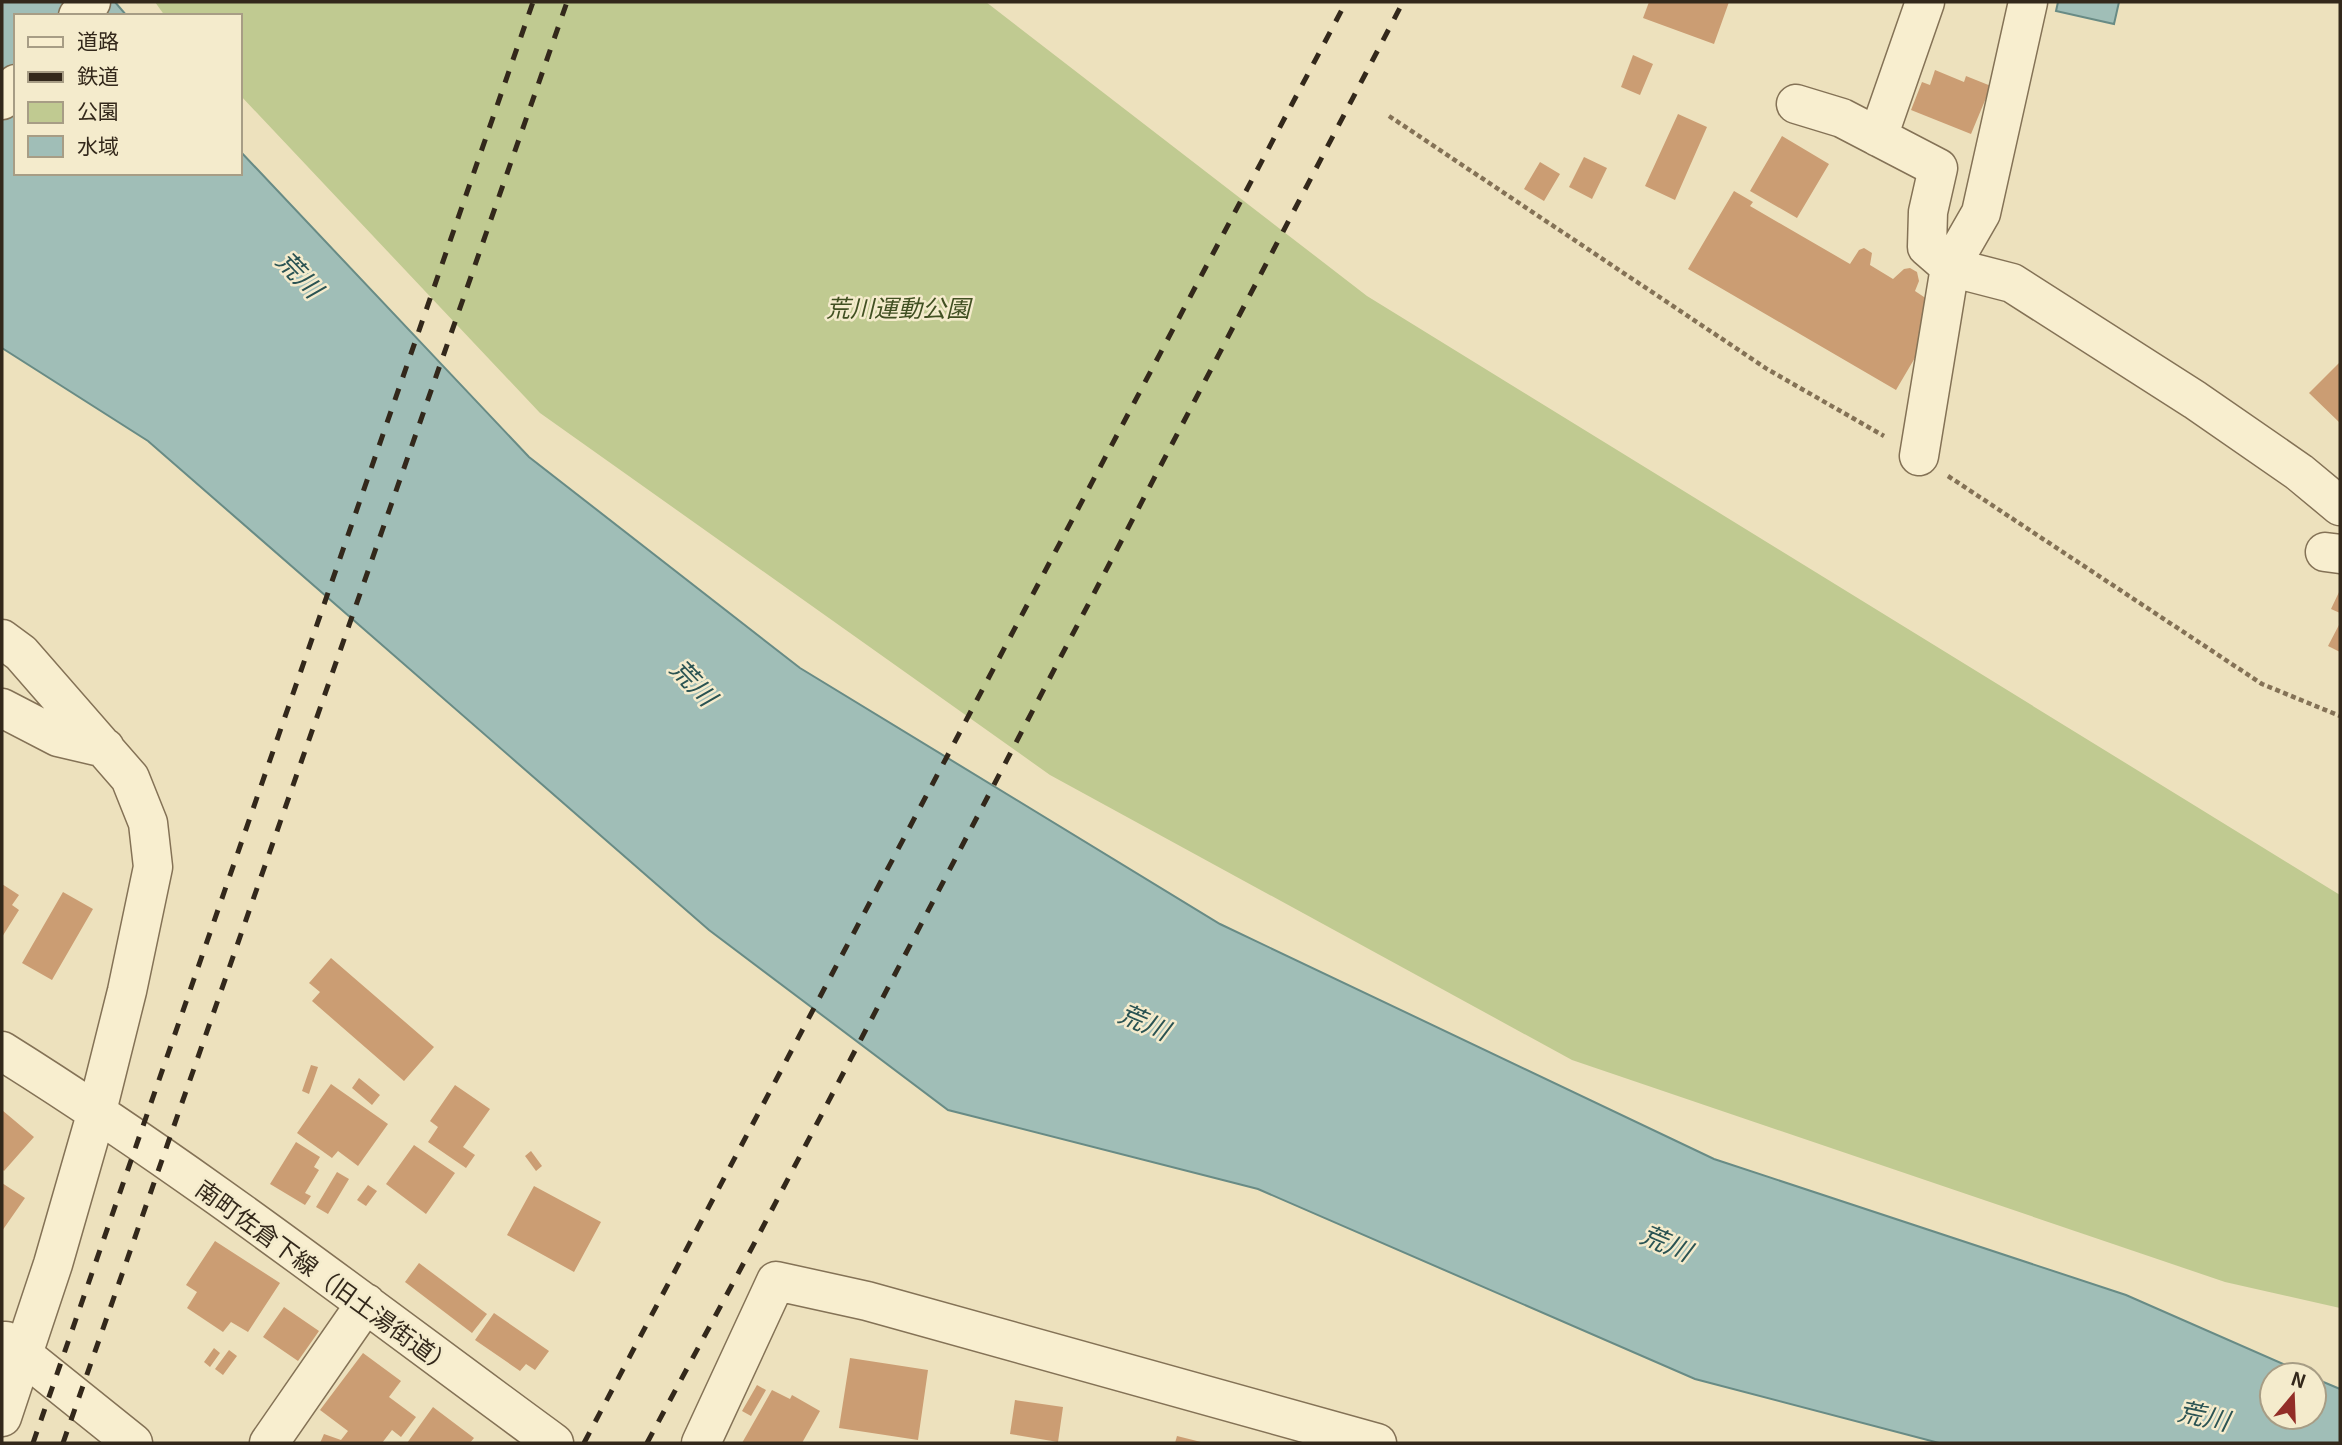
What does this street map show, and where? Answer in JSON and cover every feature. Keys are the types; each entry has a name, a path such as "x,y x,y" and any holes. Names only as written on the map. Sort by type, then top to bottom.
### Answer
{"street":[{"path":"1878,137 1924,2"},
{"path":"1919,456 1950,267 1981,213 2028,2"},
{"path":"2,100 14,86"},
{"path":"1796,104 1842,118 1938,168 1928,212 1927,247 1950,267 2012,284 2194,400 2298,472 2340,506"},
{"path":"2,639 20,653 130,778 148,823 153,867 127,991 97,1111 53,1264 13,1346 2,1418"},
{"path":"2,708 58,737 105,748"},
{"name":"南町佐倉下線（旧土湯街道）","path":"2,1051 97,1111 366,1303 554,1443"},
{"path":"701,1443 776,1281 867,1301 1377,1443"},
{"path":"269,1443 366,1303"},
{"path":"13,1346 133,1443"}],"path":[{"path":"1389,116 1767,369 1919,456 2262,684 2340,716"}],"green space":[{"name":"荒川運動公園","path":"155,2 986,2 1367,296 2340,895 2340,1308 2225,1282 1572,1060 1050,775 540,413 242,97 242,14 164,14"}],"water":[{"name":"荒川","path":"2,2 115,2 125,14 14,14 14,175 242,175 242,153 529,457 800,668 1220,924 1714,1159 2126,1295 2276,1361 2258,1361 2258,1431 2328,1431 2328,1384 2340,1389 2340,1443 1939,1443 1695,1379 1258,1189 948,1110 709,930 148,441 2,348"},
{"path":"2058,2 2119,2 2114,24 2056,11"}],"building":[{"path":"1649,2 1729,2 1714,44 1643,18"},
{"path":"1633,55 1653,64 1640,95 1621,87"},
{"path":"1935,70 1964,82 1966,76 1991,86 1971,134 1911,110 1922,82 1930,85"},
{"path":"1678,114 1707,127 1675,200 1645,186"},
{"path":"1782,136 1829,164 1797,218 1750,191"},
{"path":"1584,157 1607,168 1592,199 1569,187"},
{"path":"1540,162 1560,174 1544,201 1524,189"},
{"path":"1734,191 1753,202 1750,206 1850,264 1859,250 1864,248 1872,253 1870,265 1893,279 1904,269 1910,268 1917,272 1919,281 1915,291 1933,303 1936,322 1896,390 1688,269"},
{"path":"2340,362 2340,423 2309,393"},
{"path":"2340,590 2340,613 2331,609"},
{"path":"2340,623 2340,652 2328,646"},
{"path":"2,884 19,895 12,905 19,910 2,937"},
{"path":"63,892 93,909 52,980 22,963"},
{"path":"331,958 434,1047 404,1081 312,1001 320,992 309,983"},
{"path":"311,1065 318,1067 309,1094 302,1091"},
{"path":"359,1078 380,1095 372,1105 352,1088"},
{"path":"331,1084 388,1124 358,1166 338,1151 332,1158 297,1133"},
{"path":"455,1085 490,1109 463,1147 475,1155 466,1168 428,1142 438,1127 430,1121"},
{"path":"2,1110 34,1137 4,1171 2,1169"},
{"path":"296,1142 320,1157 314,1167 319,1170 305,1193 311,1196 305,1205 270,1184"},
{"path":"414,1145 455,1173 426,1214 386,1184"},
{"path":"531,1151 542,1166 536,1171 525,1156"},
{"path":"337,1172 349,1179 328,1214 316,1207"},
{"path":"2,1183 25,1198 2,1231"},
{"path":"368,1185 377,1191 366,1206 357,1200"},
{"path":"534,1186 601,1222 574,1272 507,1235"},
{"path":"215,1241 280,1283 248,1332 231,1322 223,1332 187,1308 197,1292 186,1285"},
{"path":"419,1263 487,1314 472,1333 405,1282"},
{"path":"284,1307 319,1331 298,1361 263,1337"},
{"path":"494,1313 549,1351 535,1370 526,1364 520,1371 475,1340"},
{"path":"214,1348 220,1353 210,1367 204,1362"},
{"path":"229,1350 237,1356 223,1375 215,1369"},
{"path":"363,1353 401,1381 389,1397 416,1417 401,1437 392,1430 382,1443 320,1443 324,1434 341,1440 348,1431 320,1410"},
{"path":"850,1358 928,1370 918,1440 839,1428"},
{"path":"757,1385 766,1390 751,1416 742,1411"},
{"path":"772,1390 790,1399 792,1395 820,1411 802,1443 742,1443"},
{"path":"1015,1400 1063,1407 1058,1442 1010,1434"},
{"path":"433,1407 474,1438 470,1443 407,1443"},
{"path":"1177,1436 1201,1442 1201,1443 1175,1443"}],"railway":[{"path":"33,1443 533,2"},
{"path":"63,1443 567,2"},
{"path":"584,1443 1346,2"},
{"path":"647,1443 755,1242 1403,2"}]}
